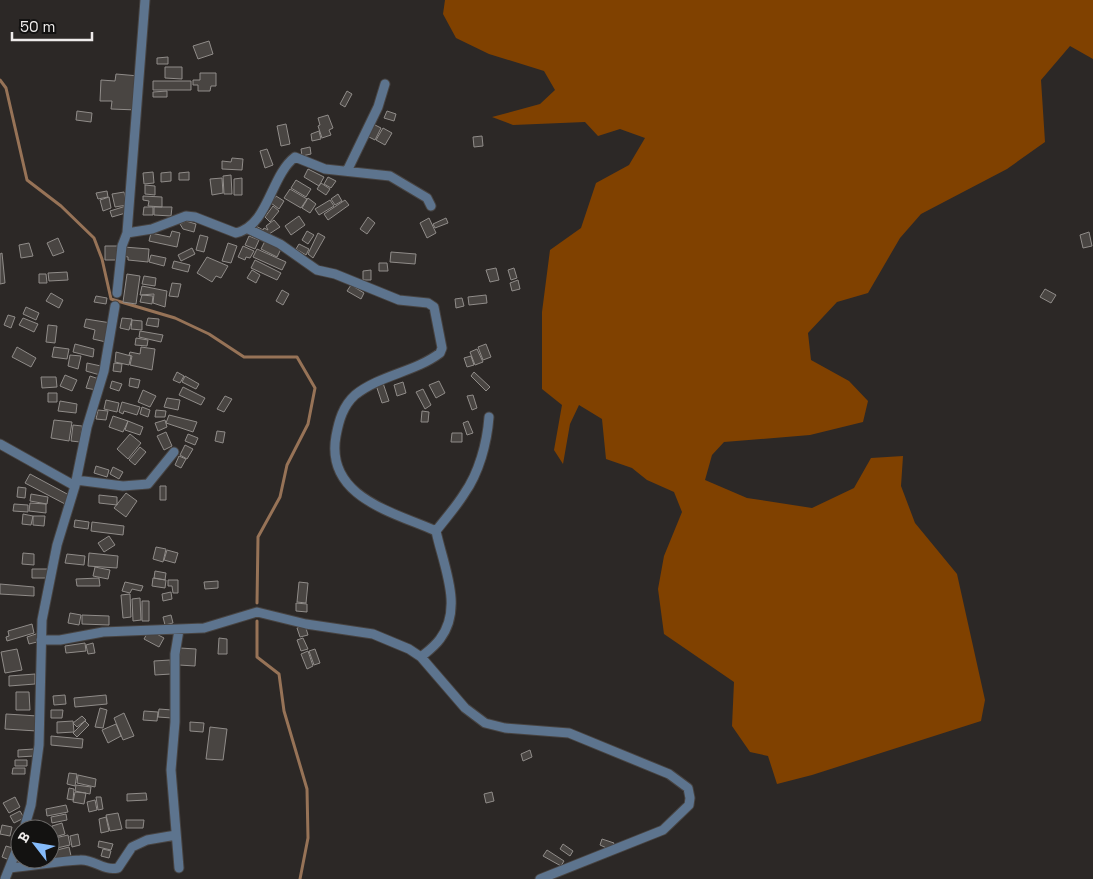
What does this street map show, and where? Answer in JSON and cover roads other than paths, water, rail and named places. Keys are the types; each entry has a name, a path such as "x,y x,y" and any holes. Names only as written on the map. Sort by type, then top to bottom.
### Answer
{"street":[{"path":"117,293 122,246 127,233 145,0"},
{"path":"347,171 378,107 385,84"},
{"path":"127,233 165,225 186,216 194,217 236,233 248,229 264,207 287,163 295,157 325,169 390,176 427,198 430,206"},
{"path":"248,229 280,244 317,270 335,274 399,300 428,303 434,307 442,348 440,353 372,384 356,395 345,406 336,439 337,466 344,480 357,494 436,531"},
{"path":"27,819 31,805 39,745 42,620 57,545 75,483 87,427 104,371 115,306"},
{"path":"436,531 464,495 474,476 487,434 489,417"},
{"path":"0,444 75,483 123,486 148,484 174,452"},
{"path":"420,657 440,639 452,613 451,594 436,531"},
{"path":"41,640 60,640 111,632 204,628 257,612 306,624 373,634 409,649 420,657 465,708 484,723 505,728 569,733 669,774 688,788 690,805 663,830 540,879"},
{"path":"179,630 175,654 175,722 171,770 180,868"},
{"path":"60,863 82,860 109,870 118,868 132,847 147,840 176,835"},
{"path":"5,879 10,868"}],"waterway":[{"path":"0,80 6,88 27,180 61,206 94,238 102,259 111,299 175,318 209,334 244,357 297,357 315,388 308,424 287,465 280,497 258,537 257,603"},
{"path":"257,621 257,657 279,674 284,711 307,789 308,838 300,879"}]}
